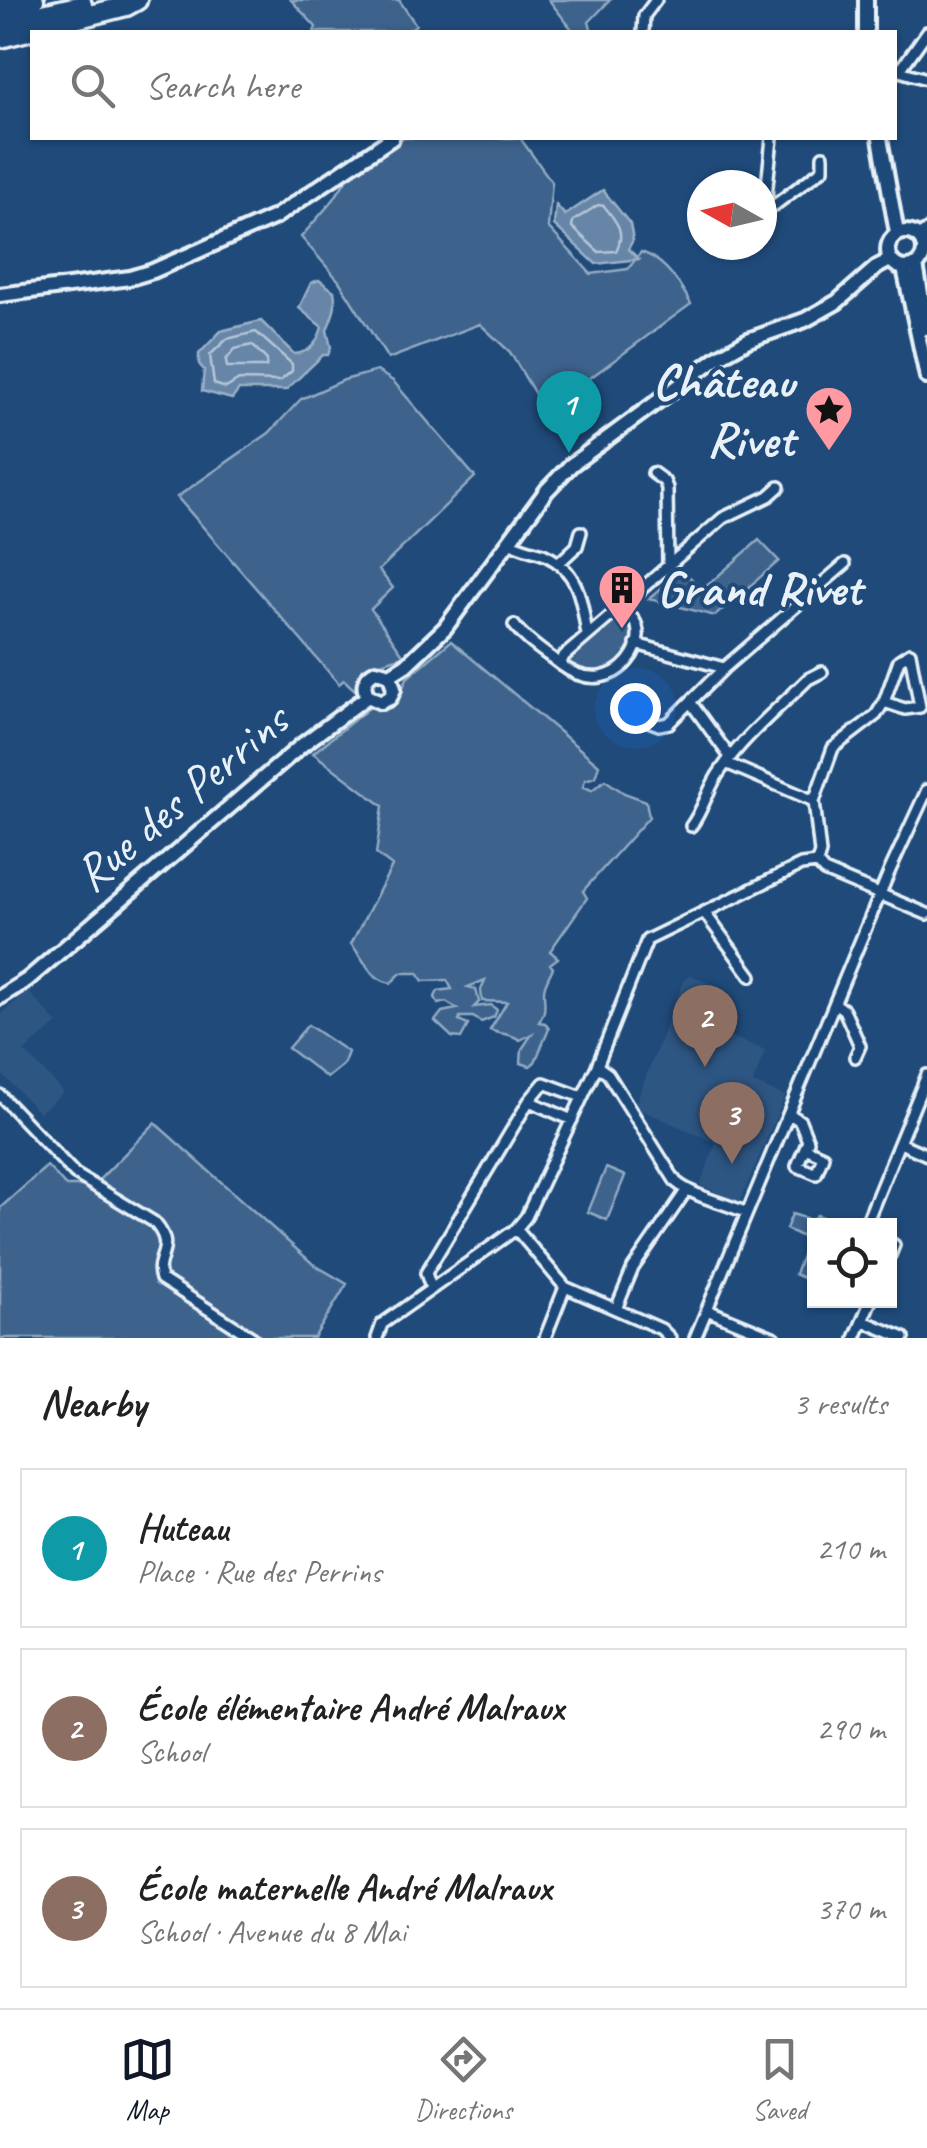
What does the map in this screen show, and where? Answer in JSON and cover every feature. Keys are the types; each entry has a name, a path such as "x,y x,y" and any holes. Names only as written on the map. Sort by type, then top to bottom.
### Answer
{"highway":[{"path":"0,8 34,0"},
{"path":"0,24 104,0"},
{"path":"32,30 138,0"},
{"path":"0,38 30,30"}],"street":[{"path":"642,30 644,16 656,0"},
{"path":"863,0 864,30"},
{"path":"927,32 897,70 927,78"},
{"path":"0,295 153,272 275,218 389,140"},
{"path":"772,140 766,196 772,207 822,169 823,156"},
{"path":"885,140 923,258 910,267"},
{"path":"890,260 889,242 917,237"},
{"path":"390,676 445,628 547,490 570,465 718,357 748,340 806,320 837,302 890,260 910,267"},
{"path":"910,267 927,328"},
{"path":"910,267 927,377"},
{"path":"653,472 666,488 668,566"},
{"path":"561,664 562,658 613,614 623,611 631,598 723,518 760,501 779,487"},
{"path":"559,563 577,546 581,532"},
{"path":"508,542 559,563 579,589 587,636"},
{"path":"651,722 668,723 724,668 844,564"},
{"path":"514,625 564,669 578,676 600,677 620,668 636,644 636,623 623,611"},
{"path":"636,644 724,668"},
{"path":"817,863 820,853 814,800 833,748 876,716 899,660 910,653 920,707 905,709 884,702"},
{"path":"376,671 390,676 394,689 390,698 376,701 368,696 364,687 367,677 376,671"},
{"path":"691,826 728,760 808,679 822,672"},
{"name":"Rue des Perrins","path":"0,995 27,980 302,745 368,696"},
{"path":"691,703 728,760 814,800"},
{"path":"695,1338 927,790"},
{"path":"817,863 824,871 927,914"},
{"path":"377,1338 382,1324 516,1229 526,1217 597,1066 648,940 801,865 817,863"},
{"path":"704,912 751,976"},
{"path":"836,1004 844,1010 860,1046 855,1057"},
{"path":"597,1066 608,1074 676,1182 686,1190 747,1213"},
{"path":"868,1218 927,1075"},
{"path":"432,1288 427,1284 426,1273 529,1101 544,1083 582,1097"},
{"path":"0,1095 75,1174 162,1230 166,1248 159,1268 161,1279 252,1338"},
{"path":"529,1101 572,1120"},
{"path":"790,1114 800,1121 808,1140 804,1148"},
{"path":"900,1144 927,1155"},
{"path":"616,1308 634,1268 686,1190"},
{"path":"516,1229 565,1288 661,1329 670,1338"},
{"path":"545,1338 565,1288"},
{"path":"855,1338 868,1308"},
{"path":"707,1310 775,1338"},
{"path":"863,1321 904,1338"}],"shaded area":[{"path":"291,0 399,0 416,25 408,30 315,30"},
{"path":"549,0 610,0 589,22 591,30 572,30"},
{"path":"389,140 521,140 552,182 548,227 591,274 628,269 641,252 664,266 691,304 545,411 510,352 480,324 388,359 339,281 301,237 334,199 358,161"},
{"path":"377,371 393,381 475,477 379,570 393,588 371,609 404,656 363,668 356,691 344,680 339,684 177,497 269,433 301,399"},
{"path":"759,540 779,561 715,616 649,599 683,570 702,590"},
{"path":"621,618 630,624 631,641 619,664 595,674 570,669 568,658 612,620"},
{"path":"451,641 599,765 595,777 585,780 583,787 592,790 605,780 646,801 649,817 583,891 587,898 550,951 558,958 550,964 553,968 545,985 544,1010 539,1022 549,1029 530,1066 521,1063 522,1049 532,1034 520,1040 490,1030 507,1002 482,1001 485,980 468,987 476,989 479,1002 474,1007 491,1005 497,1010 494,1017 481,1022 473,1017 460,1017 459,1021 468,1025 461,1038 452,1037 435,1021 442,1012 457,1009 446,1002 438,1004 435,997 438,991 452,989 447,980 423,981 418,973 401,973 391,983 384,981 351,944 392,866 376,854 383,806 313,753 370,707 380,711 396,704 407,678"},
{"path":"691,975 722,989 708,1028 765,1050 753,1083 785,1096 740,1202 700,1185 716,1143 644,1111 639,1114 634,1107 684,980"},
{"path":"28,991 58,1024 24,1051 64,1092 39,1113 0,1072 0,1015"},
{"path":"308,1025 348,1052 343,1065 327,1078 288,1048"},
{"path":"155,1123 313,1264 347,1284 314,1338 0,1338 0,1208 47,1166 66,1186 89,1186"},
{"path":"606,1168 625,1176 607,1220 588,1212"},
{"path":"792,1214 807,1219 807,1243 805,1238 786,1229"},
{"path":"807,1243 807,1280 795,1274"}],"water":[{"path":"603,190 630,224 633,240 628,249 639,259 596,264 554,225 556,205 565,215"},
{"path":"319,280 334,291 335,297 327,330 331,348 328,355 323,355 286,390 239,390 232,399 202,391 204,370 199,354 221,331 261,321 294,354 313,345 322,327 299,308 311,283"}],"place":[{"name":"Château Rivet","path":"829,452"},
{"name":"Huteau","path":"569,453"},
{"name":"Grand Rivet","path":"622,630"},
{"name":"École élémentaire André Malraux","path":"705,1067"},
{"name":"École maternelle André Malraux","path":"732,1164"}]}
